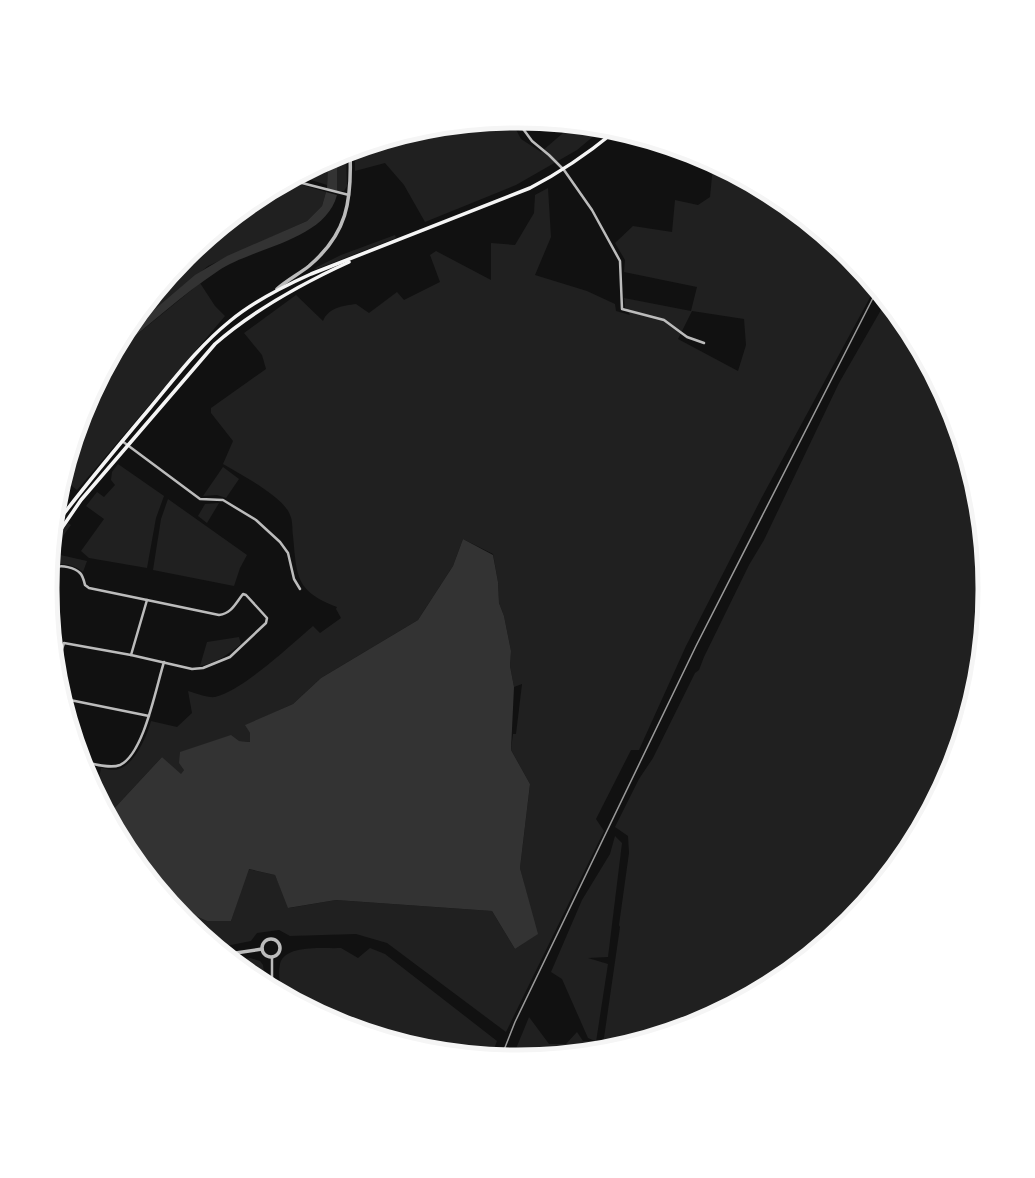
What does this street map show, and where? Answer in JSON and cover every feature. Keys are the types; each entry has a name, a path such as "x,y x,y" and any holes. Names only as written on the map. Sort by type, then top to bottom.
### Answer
{"main road":[{"path":"64,514 82,489 181,370 209,340 230,321 277,289 311,274 530,188 564,170 589,153 608,137"},
{"path":"61,529 81,500 220,339 236,326 280,297 313,279 377,249"}],"street":[{"path":"523,128 532,141 564,170 592,210 620,261 622,309 664,320 687,337 704,343"},
{"path":"277,289 308,267 322,254 337,234 346,214 350,195 350,160"},
{"path":"301,183 350,195"},
{"path":"308,267 313,279"},
{"path":"122,441 200,499 223,500 256,520 280,542 288,553 294,579 300,589"},
{"path":"58,568 64,567 78,571 83,577 85,585 89,588 218,614 227,614 231,611 243,594 246,595 267,618 263,627 244,646 230,657 216,665 203,668 192,669 130,655 64,643 61,651"},
{"path":"130,655 147,600"},
{"path":"91,763 113,767 121,764 143,736 164,662"},
{"path":"71,700 149,716"},
{"path":"269,939 274,939 278,942 280,951 278,955 272,958 264,955 262,949 264,943 269,939"},
{"path":"236,953 262,949"},
{"path":"272,958 272,978"}],"shaded area":[{"path":"515,128 521,139 541,152 566,131 595,135 577,150 516,185 425,222 404,185 385,163 355,171 355,158 369,153 398,144 457,132"},
{"path":"346,162 347,186 344,191 337,191 337,166"},
{"path":"337,166 337,191 327,189 328,170"},
{"path":"328,170 327,185 308,179"},
{"path":"712,172 721,176 748,190 798,224 843,263 872,295 762,497 686,646 639,750 631,750 596,819 604,831 506,1032 387,943 356,934 290,936 279,930 257,933 251,941 227,946 191,914 207,921 231,921 248,869 275,875 289,908 336,900 492,911 515,949 537,934 520,868 530,784 511,750 513,734 516,734 522,684 514,687 510,666 511,651 504,616 499,603 498,582 493,554 463,539 453,566 418,620 321,678 293,704 246,725 250,733 250,742 239,741 184,770 181,775 162,757 113,809 104,793 99,780 101,768 117,770 130,762 140,749 151,721 177,727 192,713 188,691 212,697 226,693 252,677 313,626 320,633 341,618 336,609 337,607 313,595 301,580 296,562 292,520 286,508 261,486 223,464 233,441 211,413 211,408 266,369 262,355 244,333 296,295 323,321 333,310 356,304 369,313 397,292 404,300 440,282 430,255 436,251 491,280 491,243 515,245 534,213 535,195 548,188 551,237 535,275 587,291 615,304 616,311 630,315 625,307 624,298 691,311 697,287 624,272 625,260 615,243 633,226 672,232 675,200 698,205 710,197","holes":["692,311 744,319 746,345 738,371 678,339"]},
{"path":"299,184 326,192 322,206 307,221 208,266 146,317 171,285 192,263 237,224 262,206"},
{"path":"326,192 337,195 330,210 318,223 303,233 250,255 218,271 179,300 131,339 147,316 195,275 227,256 307,221 322,206"},
{"path":"395,235 396,238 314,270 341,255"},
{"path":"200,283 215,306 225,316 77,490 70,484 81,441 104,385 131,340"},
{"path":"882,308 900,333 931,385 954,441 969,499 974,529 978,589 974,649 969,679 954,737 931,793 900,845 864,893 821,935 773,972 748,988 721,1002 666,1025 637,1034 602,1042 620,927 619,925 629,853 628,836 615,827 639,779 653,758 695,673 699,670 749,565 764,540 839,383"},
{"path":"118,464 164,496 156,518 147,568 89,558 81,551 104,519 86,506 97,492 104,497 115,485 111,480 112,472"},
{"path":"223,467 239,479 226,498 217,495 203,496"},
{"path":"168,499 247,555 240,568 234,586 153,570 161,519"},
{"path":"219,503 207,523 198,516 205,504"},
{"path":"68,523 71,525 63,536 59,545 61,534"},
{"path":"463,539 493,555 498,582 499,603 504,616 511,651 510,666 514,687 511,750 530,784 520,868 538,934 515,949 492,911 336,900 288,908 275,875 249,869 231,921 207,921 191,914 171,893 152,869 135,845 113,809 162,757 181,774 184,770 179,763 180,752 231,735 239,741 250,742 250,733 245,725 293,704 321,678 418,620 453,566"},
{"path":"58,555 87,561 83,572 73,566 65,564 58,565"},
{"path":"239,637 241,644 232,651 222,658 200,666 207,642"},
{"path":"615,836 622,843 608,957 588,958 608,964 596,1043 548,1049 515,1050 529,1017 549,1044 566,1044 577,1032 583,1041 595,1041 588,1038 562,979 551,972 582,900 610,854"},
{"path":"341,948 358,958 370,948 385,954 497,1041 494,1049 457,1046 398,1034 341,1014 314,1002 280,983 280,964 283,958 289,953 297,950"},
{"path":"250,958 260,961 263,965 264,973 262,972 244,959"}],"railway":[{"path":"504,1050 515,1022 696,646 873,297"}]}
